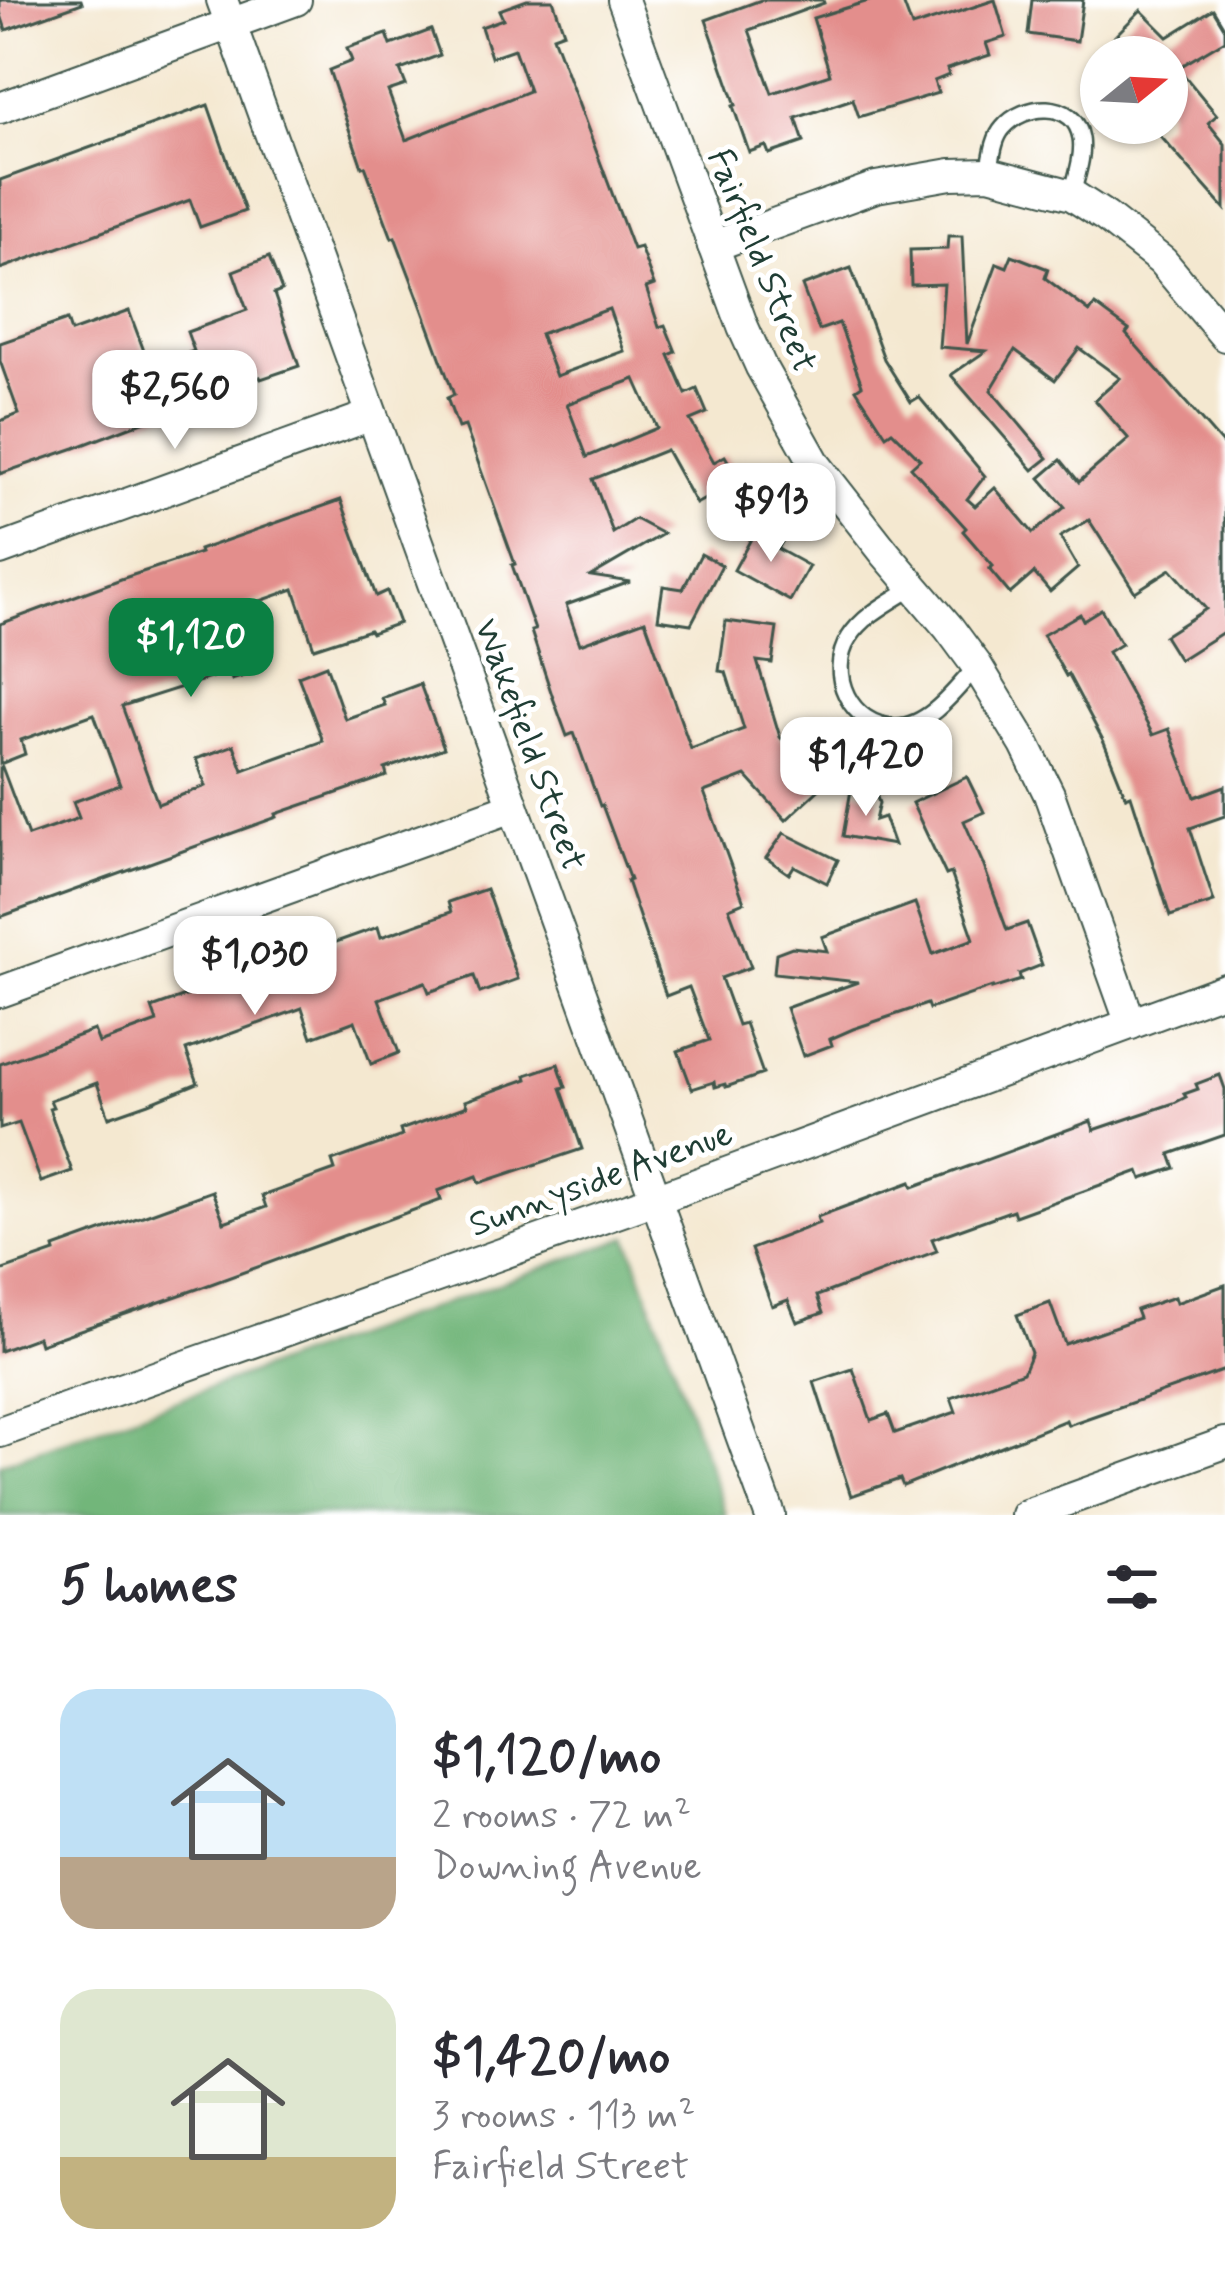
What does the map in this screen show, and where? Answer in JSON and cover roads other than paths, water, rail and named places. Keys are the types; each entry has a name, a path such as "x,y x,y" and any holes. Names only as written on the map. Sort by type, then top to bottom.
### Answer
{"street":[{"path":"0,108 226,12 296,0"},
{"name":"Fairfield Street","path":"622,0 761,367 816,465 977,666 1025,745 1049,794 1131,1024"},
{"name":"Wakefield Street","path":"226,12 770,1515"},
{"path":"712,246 876,187 951,174 989,173 1072,195 1138,240 1162,261 1225,336"},
{"path":"0,550 372,415"},
{"path":"0,992 513,807"},
{"name":"Sunnyside Avenue","path":"0,1432 656,1199 1225,989"},
{"path":"1026,1515 1225,1443"}],"lane":[{"path":"989,173 1001,129 1020,114 1052,109 1067,115 1081,140 1072,195"},
{"path":"915,586 864,620 839,657 839,674 855,711 896,727 918,721 956,691 977,666"}]}
